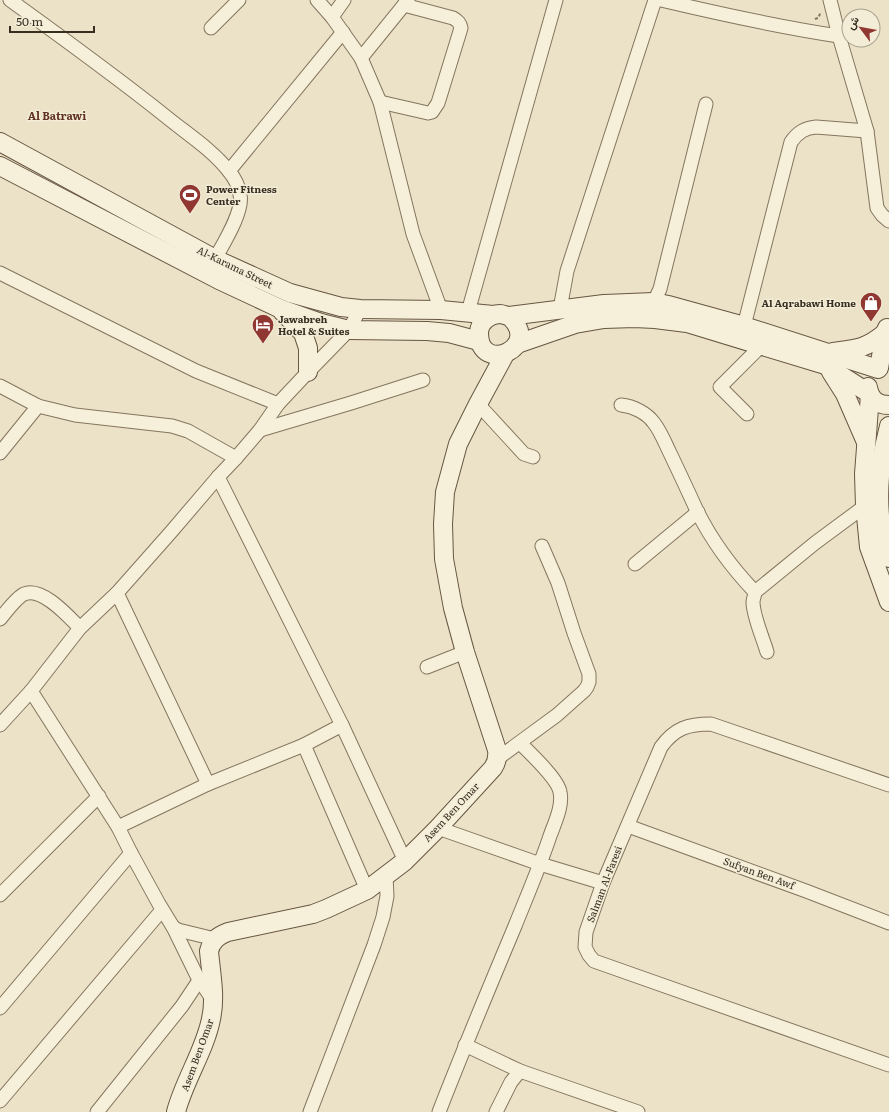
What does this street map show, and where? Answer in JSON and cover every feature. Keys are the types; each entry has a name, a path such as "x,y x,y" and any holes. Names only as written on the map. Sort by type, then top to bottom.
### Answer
{"street":[{"path":"10,0 128,86 214,155 229,172 238,187 241,196 240,206 232,227 215,259"},
{"path":"211,28 239,0"},
{"path":"317,0 332,17 361,58 380,102 413,234 440,310"},
{"path":"332,17 344,0"},
{"path":"468,312 556,0"},
{"path":"560,309 568,271 655,0"},
{"path":"661,0 724,15 839,36"},
{"path":"361,58 406,2 457,20 460,24 461,28 438,103 432,112 428,113 380,102"},
{"path":"826,3 839,36 867,132 877,208 889,221"},
{"path":"229,172 343,32"},
{"path":"654,302 660,289 706,104"},
{"path":"744,326 791,142 801,130 816,127 867,132"},
{"name":"Al-Karama Street","path":"0,142 215,259 290,293 342,307 360,309 440,310 501,316 604,304 654,302 744,326 827,359"},
{"name":"Al-Karama Street","path":"0,166 219,280 280,309 321,323 349,330 427,331 450,333 498,348"},
{"path":"0,273 196,371 278,404"},
{"path":"280,309 302,332 308,348 308,372"},
{"path":"0,725 31,691 80,628 117,592 260,430 278,404 349,330 360,309"},
{"path":"497,759 497,750 465,652 453,608 444,559 444,524 445,492 458,444 486,389 498,348 519,336 519,329 515,322 501,316 484,321 479,330 498,348"},
{"path":"498,348 575,324 604,319 655,319 687,323 761,346 882,368"},
{"path":"827,359 865,347 875,341 887,327"},
{"path":"882,368 887,327"},
{"path":"747,414 720,387 761,346"},
{"path":"827,359 878,403 889,405"},
{"path":"827,359 845,394 867,443"},
{"path":"882,368 873,372 868,383 870,395 864,474 878,508 889,558"},
{"path":"260,430 423,380"},
{"path":"0,386 38,406 75,415 172,426 188,431 210,442 236,458"},
{"path":"478,404 524,454 533,457"},
{"path":"621,404 627,405 646,414 654,422 698,512 722,552 755,592"},
{"path":"0,453 38,406"},
{"path":"889,426 884,446 879,482 878,508 869,547 889,602"},
{"path":"218,477 342,725 405,861"},
{"path":"767,652 757,622 753,602 755,592 815,543 878,508"},
{"path":"635,564 698,512"},
{"path":"497,759 557,715 579,696 587,687 589,682 589,674 558,583 542,546"},
{"path":"117,592 208,784"},
{"path":"0,619 24,594 37,593 52,601 80,628"},
{"path":"427,667 465,652"},
{"path":"31,691 118,827 162,910 173,927 200,979 214,1002"},
{"name":"Salman Al-Faresi","path":"889,785 711,724 696,724 682,728 668,738 661,747 603,883 586,932 585,947 594,961 889,1065"},
{"path":"118,827 208,784 304,745 342,725"},
{"path":"439,1112 540,864 561,802 560,790 550,774 520,743"},
{"path":"304,745 367,890"},
{"name":"Asem Ben Omar","path":"176,1112 211,1020 214,1002 209,951 215,939 228,932 314,914 367,890 405,861 438,828 493,768 497,759"},
{"path":"0,895 99,796"},
{"name":"Sufyan Ben Awf","path":"628,826 889,923"},
{"path":"438,828 540,864 603,883"},
{"path":"0,1008 131,853"},
{"path":"310,1112 374,945 383,917 387,896 386,876"},
{"path":"0,1101 162,910"},
{"path":"173,927 178,930 215,939"},
{"path":"97,1112 182,1006 200,979"},
{"path":"465,1045 520,1071 638,1112"},
{"path":"496,1112 509,1086 520,1071"}],"path":[{"path":"794,29 818,18 826,3"}],"place":[{"name":"Power Fitness Center","path":"190,214"},
{"name":"Al Aqrabawi Home","path":"871,322"},
{"name":"Jawabreh Hotel & Suites","path":"263,344"}],"district":[{"name":"Al Batrawi","path":"57,116"}]}
